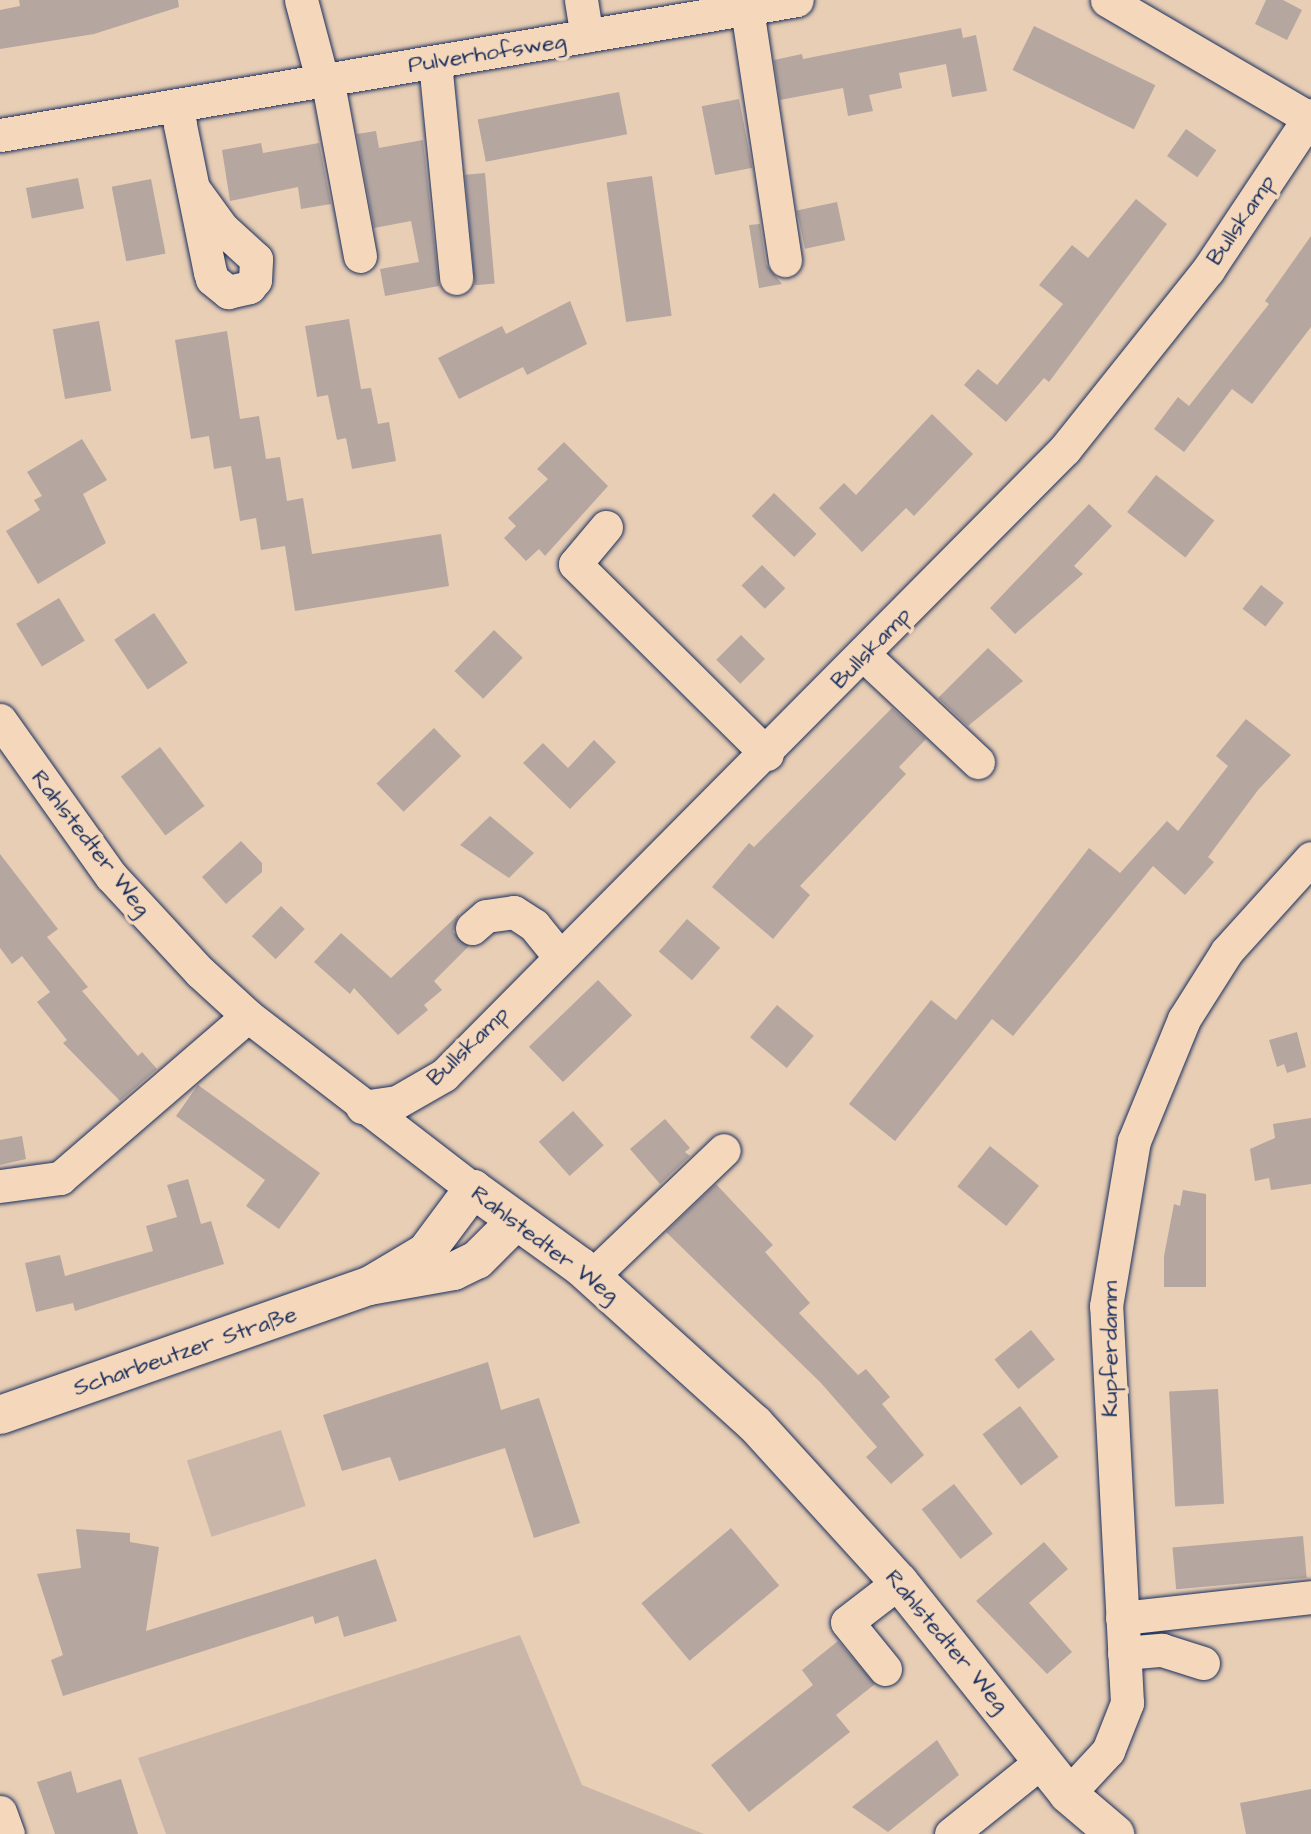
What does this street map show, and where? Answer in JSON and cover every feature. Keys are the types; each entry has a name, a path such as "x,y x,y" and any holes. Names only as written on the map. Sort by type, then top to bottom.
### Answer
{"main road":[{"name":"Rahlstedter Weg","path":"473,1189 592,1276 755,1424 899,1582 1068,1794 1115,1834"},
{"name":"Scharbeutzer Straße","path":"369,1286 426,1252 473,1189"},
{"name":"Scharbeutzer Straße","path":"0,1415 369,1286 454,1271 477,1260 515,1222"},
{"name":"Rahlstedter Weg","path":"1068,1794 1085,1834"}],"street":[{"path":"301,0 325,79 360,256"},
{"path":"581,0 587,36"},
{"name":"Pulverhofsweg","path":"0,135 797,0"},
{"path":"1107,0 1310,117"},
{"path":"747,9 785,260"},
{"path":"435,62 456,278"},
{"path":"177,105 193,188"},
{"name":"Bullskamp","path":"362,1107 397,1102 444,1075 559,956 865,656 1074,438 1208,270 1310,117"},
{"path":"606,527 575,564 767,754"},
{"path":"865,656 978,762"},
{"name":"Rahlstedter Weg","path":"0,720 111,876 248,1016 362,1107 473,1189"},
{"name":"Kupferdamm","path":"1068,1794 1108,1751 1127,1703 1106,1306 1134,1141 1184,1019 1227,951 1311,859"},
{"path":"472,928 486,916 514,912 534,925 559,956"},
{"path":"0,1186 60,1178 248,1016"},
{"path":"592,1276 724,1150"},
{"path":"885,1670 847,1622 899,1582"},
{"path":"1122,1618 1311,1597"},
{"path":"1124,1653 1163,1650 1203,1663"},
{"path":"951,1834 1043,1760"},
{"path":"0,1812 8,1834"}],"shaded area":[{"path":"281,1430 306,1506 212,1537 187,1461"},
{"path":"520,1635 582,1785 704,1834 166,1834 138,1758"}],"building":[{"path":"19,0 178,0 179,7 94,34 0,49 0,10 20,6"},
{"path":"1266,0 1283,0 1302,10 1287,40 1255,24"},
{"path":"1034,26 1155,85 1134,129 1013,70"},
{"path":"961,28 963,38 976,35 987,91 952,97 946,64 899,73 902,88 869,95 873,111 848,116 843,88 780,100 774,60 802,54 803,59"},
{"path":"619,92 627,134 486,162 478,119"},
{"path":"739,99 752,168 715,175 702,106"},
{"path":"1186,129 1216,150 1197,177 1167,156"},
{"path":"376,131 379,148 423,140 439,286 385,296 380,269 419,262 411,221 374,228 357,134"},
{"path":"261,143 263,153 319,143 331,204 301,209 298,187 230,201 222,150"},
{"path":"485,173 495,284 475,285 465,175"},
{"path":"652,176 672,316 626,322 606,182"},
{"path":"78,178 84,208 32,219 26,188"},
{"path":"151,179 166,254 126,261 112,187"},
{"path":"1136,199 1167,224 1049,382 1044,378 1006,422 964,385 978,369 997,385 1063,304 1039,285 1072,245 1088,258"},
{"path":"837,202 845,240 805,249 797,211"},
{"path":"760,224 766,264 782,284 759,288 749,225"},
{"path":"1311,236 1311,327 1252,404 1232,389 1184,452 1154,429 1178,397 1189,406 1269,304 1265,301"},
{"path":"570,301 587,344 527,375 523,367 459,399 438,358 502,326 506,334"},
{"path":"349,319 361,389 371,388 378,424 389,422 396,461 352,469 346,438 337,440 328,395 317,397 305,326"},
{"path":"99,321 111,391 65,399 53,329"},
{"path":"227,331 240,419 259,416 266,459 280,457 287,501 303,498 312,554 441,534 449,586 295,611 285,546 261,550 256,518 240,521 231,466 214,469 209,436 191,439 175,340"},
{"path":"932,414 973,454 914,516 906,508 862,552 819,508 844,483 856,495"},
{"path":"82,439 107,480 83,494 106,543 38,584 6,531 40,510 34,500 42,496 27,472"},
{"path":"564,442 608,486 545,556 539,549 526,561 504,538 516,526 508,518 548,479 537,469"},
{"path":"1156,475 1214,521 1185,558 1127,512"},
{"path":"774,493 816,534 794,557 752,516"},
{"path":"1089,504 1112,526 1074,566 1083,574 1015,634 990,608"},
{"path":"762,565 785,588 765,609 741,586"},
{"path":"1261,585 1284,603 1265,626 1243,609"},
{"path":"59,598 85,641 42,667 16,624"},
{"path":"154,613 188,663 148,690 114,640"},
{"path":"494,630 523,658 483,699 454,671"},
{"path":"741,635 765,659 740,684 716,660"},
{"path":"988,648 1023,681 968,726 938,698"},
{"path":"892,708 926,739 899,767 906,774 800,886 810,895 773,939 712,887 749,843 754,847"},
{"path":"1246,719 1291,755 1258,790 1208,857 1214,862 1185,895 1153,866 1013,1036 992,1019 895,1141 849,1104 931,1000 956,1020 1089,848 1120,873 1167,821 1178,831 1228,766 1216,756"},
{"path":"434,728 461,756 404,812 376,784"},
{"path":"594,740 616,762 570,809 523,763 543,743 568,768"},
{"path":"160,747 205,806 165,836 121,776"},
{"path":"490,816 534,853 509,878 460,845"},
{"path":"241,841 262,863 262,872 226,904 202,877"},
{"path":"0,854 58,929 47,937 88,987 82,991 138,1056 142,1052 157,1069 120,1101 63,1043 67,1040 37,1002 50,992 22,956 12,964 0,948"},
{"path":"281,906 305,929 276,959 252,936"},
{"path":"459,914 453,932 469,946 434,981 442,990 424,1005 428,1010 398,1035 354,988 350,994 314,962 341,933 391,978"},
{"path":"687,919 720,948 692,980 659,951"},
{"path":"598,980 632,1015 563,1082 529,1047"},
{"path":"777,1005 814,1036 787,1068 750,1037"},
{"path":"1297,1032 1306,1067 1287,1073 1284,1064 1277,1067 1269,1040"},
{"path":"198,1085 320,1173 279,1229 246,1206 265,1180 176,1116"},
{"path":"573,1111 604,1145 570,1176 539,1142"},
{"path":"1311,1118 1311,1184 1271,1190 1269,1178 1255,1181 1250,1149 1275,1138 1273,1124"},
{"path":"665,1119 690,1148 685,1152 690,1156 660,1184 630,1149"},
{"path":"22,1136 26,1159 0,1165 0,1140"},
{"path":"990,1146 1039,1186 1006,1226 957,1186"},
{"path":"188,1179 201,1224 211,1221 224,1264 75,1311 73,1303 36,1312 25,1263 60,1255 65,1276 153,1251 146,1226 177,1217 167,1185"},
{"path":"716,1184 773,1245 765,1252 810,1303 799,1313 858,1375 866,1369 890,1397 882,1404 924,1455 891,1484 866,1457 877,1447 821,1383 666,1232"},
{"path":"1183,1190 1206,1194 1206,1287 1164,1287 1164,1256 1174,1204 1180,1206"},
{"path":"1031,1330 1055,1360 1018,1389 994,1360"},
{"path":"488,1362 501,1410 539,1398 580,1523 534,1538 505,1448 399,1481 390,1457 342,1471 323,1415"},
{"path":"1218,1389 1224,1504 1175,1506 1169,1392"},
{"path":"1020,1406 1059,1457 1021,1485 982,1434"},
{"path":"954,1484 993,1534 960,1559 922,1509"},
{"path":"731,1528 779,1585 690,1661 641,1603"},
{"path":"76,1529 130,1533 130,1542 159,1547 146,1631 376,1559 397,1621 344,1637 338,1616 315,1624 313,1616 63,1696 51,1660 63,1655 37,1574 81,1568"},
{"path":"1303,1536 1307,1578 1176,1589 1172,1547"},
{"path":"1044,1542 1068,1569 1029,1603 1072,1652 1047,1674 976,1601"},
{"path":"838,1641 875,1684 836,1715 850,1732 749,1812 711,1765 813,1685 802,1670"},
{"path":"937,1740 959,1775 888,1832 852,1807"},
{"path":"71,1771 77,1793 121,1779 138,1834 55,1834 37,1782"},
{"path":"1311,1789 1311,1834 1246,1834 1240,1803"}]}
